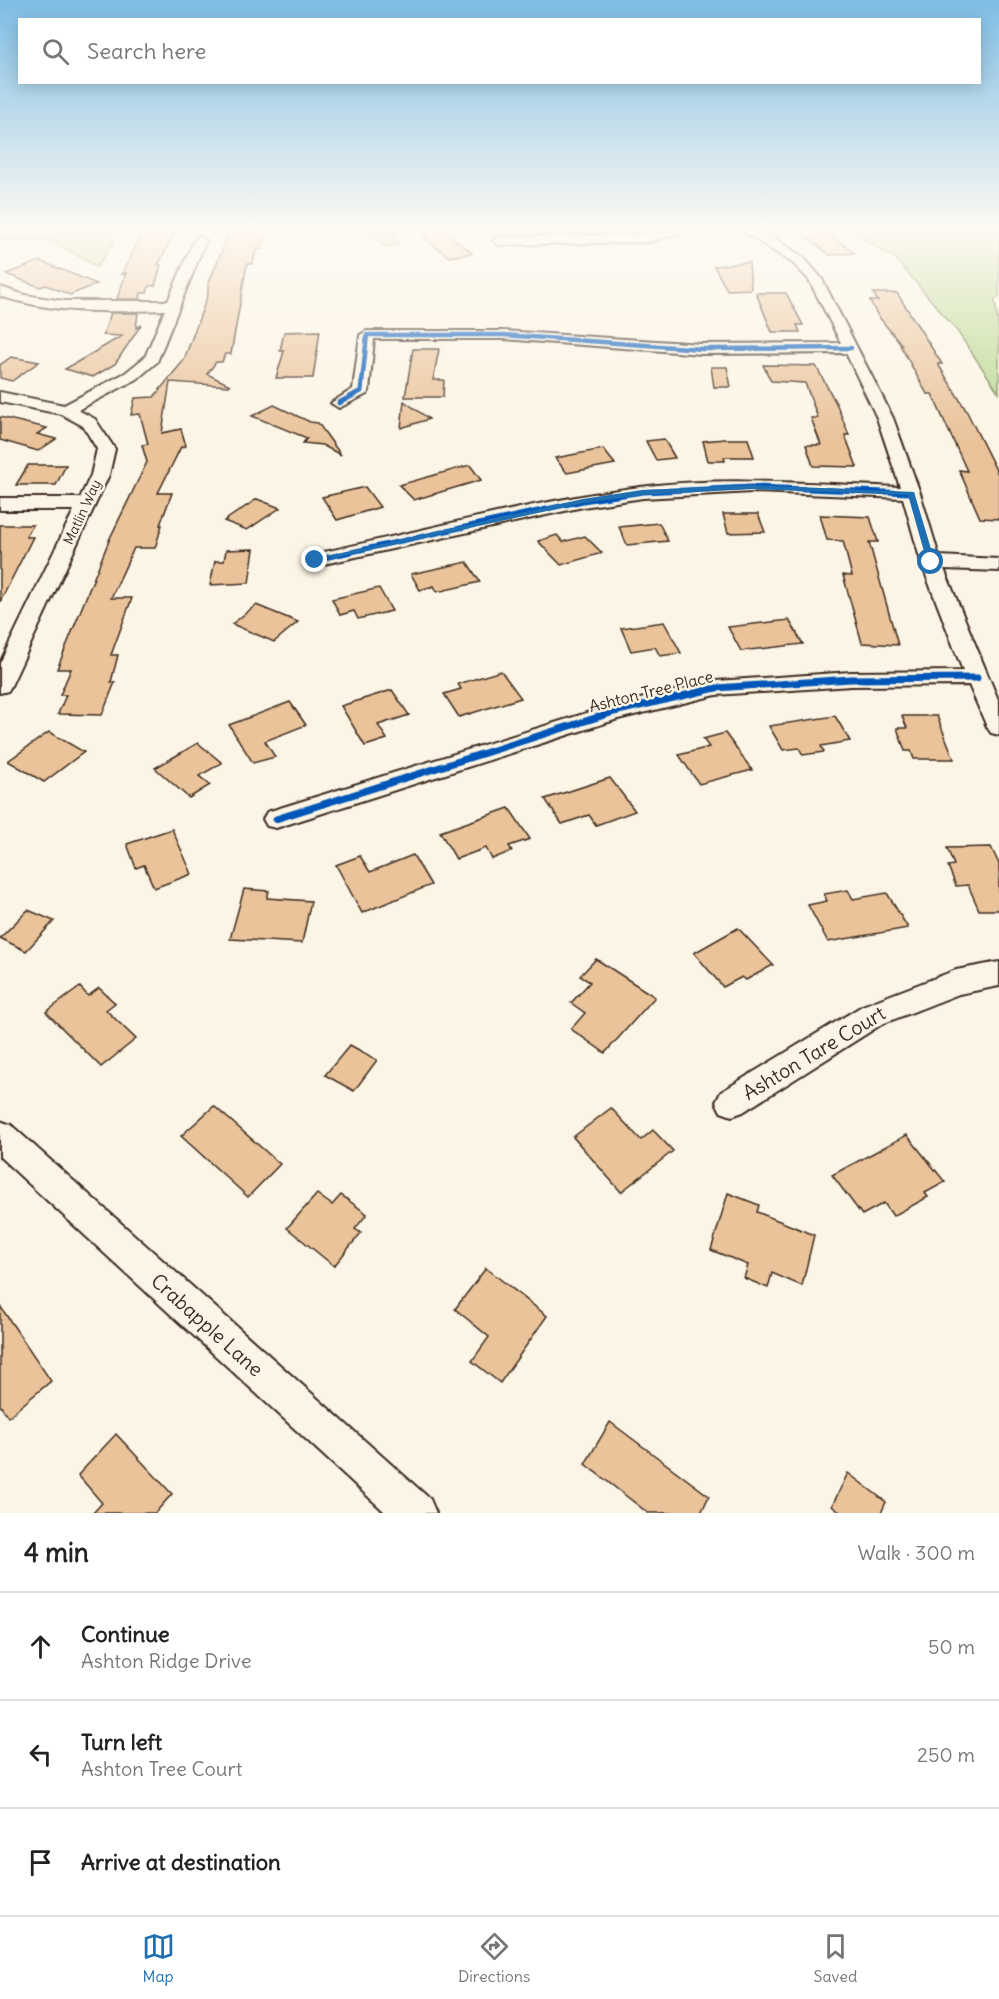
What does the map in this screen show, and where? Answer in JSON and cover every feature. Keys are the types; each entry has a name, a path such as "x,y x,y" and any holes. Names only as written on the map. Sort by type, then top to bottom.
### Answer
{"street":[{"path":"20,299 47,306 85,308 173,305"},
{"path":"66,410 131,376 152,359 176,299"},
{"path":"825,299 885,418 911,493 931,562 976,678 999,727"},
{"path":"339,404 361,392 367,335 503,335 702,349 851,348"},
{"name":"Matlin Way","path":"0,397 66,410 89,423 106,449 100,475 8,654 0,686"},
{"path":"315,560 583,501 643,492 752,487 911,493"},
{"path":"0,504 86,504"},
{"path":"931,562 999,565"},
{"name":"Ashton Tree Place","path":"276,819 614,712 716,688 851,679 976,678"},
{"name":"Ashton Tare Court","path":"732,1102 872,1015 956,982 999,974"},
{"name":"Crabapple Lane","path":"0,1136 416,1513"}],"green space":[{"path":"930,299 997,299 995,300 999,334 999,393 957,331"}],"building":[{"path":"206,299 241,299 231,354 225,354 222,362 216,362 207,374 230,385 170,382 162,433 181,429 186,446 181,447 158,493 172,493 160,525 162,525 155,548 134,548 111,598 132,598 111,655 118,655 111,682 115,682 102,715 58,714 66,695 60,695 71,669 57,669 110,538 147,462 142,445 148,444 140,414 131,415 135,398 154,397 184,360"},
{"path":"758,299 789,299 803,325 797,325 800,332 772,332"},
{"path":"877,299 901,299 942,364 938,364 966,410 999,476 999,519 980,518 959,470 967,471 932,394 927,394 900,345 902,345 878,316 870,301 878,301"},
{"path":"111,313 138,313 136,328 141,325 115,364 93,377 65,369 122,336 103,335"},
{"path":"320,331 313,378 276,378 284,351 280,351 284,332"},
{"path":"413,349 439,349 433,380 444,380 443,397 405,397"},
{"path":"11,357 39,362 12,381 0,378 0,365"},
{"path":"763,365 816,366 837,405 849,435 845,435 857,467 813,466 806,445 821,445 811,418 818,418 805,383 771,381"},
{"path":"711,367 727,367 731,387 714,387"},
{"path":"404,401 429,419 401,428"},
{"path":"274,405 310,422 318,423 341,455 322,445 303,443 307,438 252,416"},
{"path":"0,417 47,428 37,434 56,439 38,451 0,440"},
{"path":"664,439 675,458 656,460 646,441"},
{"path":"748,439 754,457 724,457 725,461 708,461 703,441"},
{"path":"603,449 615,464 567,473 555,458"},
{"path":"28,465 66,465 56,485 16,485"},
{"path":"470,465 481,480 414,500 399,485"},
{"path":"365,487 380,507 337,520 322,497"},
{"path":"257,499 280,508 247,530 224,521"},
{"path":"723,514 758,514 765,532 728,533"},
{"path":"820,515 870,517 878,542 869,542 898,645 862,643 843,575 852,576 843,541 827,540"},
{"path":"659,523 668,541 627,545 619,527"},
{"path":"0,525 33,525 26,537 33,537 0,602"},
{"path":"557,535 563,542 585,536 602,553 561,565 538,541"},
{"path":"254,549 249,583 210,585 215,561 224,561 226,550"},
{"path":"467,562 480,582 437,592 434,586 420,590 411,574"},
{"path":"379,588 392,611 358,619 354,611 340,615 332,599"},
{"path":"256,605 298,622 274,642 232,624"},
{"path":"789,620 803,644 741,651 728,627"},
{"path":"664,622 681,653 660,656 655,647 631,651 621,628"},
{"path":"501,671 521,698 459,717 444,694 461,689 458,684"},
{"path":"392,690 409,715 378,725 387,739 365,746 341,706"},
{"path":"290,702 306,725 265,741 275,757 253,763 229,725"},
{"path":"835,716 850,741 821,746 824,752 803,755 799,748 783,750 769,726"},
{"path":"902,716 937,716 954,759 914,759 911,751 905,751 897,728 907,728"},
{"path":"49,732 84,752 44,782 8,761"},
{"path":"725,733 752,770 699,784 679,755 709,747 703,739"},
{"path":"198,743 222,763 199,776 210,785 189,798 155,768"},
{"path":"610,778 635,811 596,825 589,815 562,824 545,799"},
{"path":"509,808 530,839 509,846 512,851 492,859 486,848 456,859 440,832"},
{"path":"172,829 192,874 154,888 144,865 136,868 127,844"},
{"path":"991,847 999,864 999,910 979,910 968,885 956,886 948,866 954,865 947,848"},
{"path":"413,855 431,885 362,913 336,865 360,856 370,872"},
{"path":"244,889 269,891 267,898 311,901 302,943 230,939"},
{"path":"848,890 853,899 887,893 908,928 828,942 808,905 827,901 824,894"},
{"path":"28,910 54,921 26,951 0,938"},
{"path":"738,928 773,965 746,980 742,977 723,987 694,953"},
{"path":"596,959 655,997 605,1053 571,1029 585,1013 571,1003 590,982 580,976"},
{"path":"80,987 88,996 99,988 115,1003 106,1010 136,1039 101,1067 46,1012"},
{"path":"350,1045 377,1060 354,1091 325,1075"},
{"path":"214,1106 280,1164 248,1197 181,1136"},
{"path":"611,1108 641,1140 653,1130 673,1151 621,1192 573,1137"},
{"path":"907,1135 945,1182 925,1193 928,1197 893,1216 884,1203 862,1215 832,1175"},
{"path":"728,1193 759,1205 757,1212 814,1235 802,1286 772,1273 768,1288 744,1278 748,1265 711,1250"},
{"path":"317,1194 332,1205 341,1195 367,1214 355,1229 361,1233 334,1266 287,1228"},
{"path":"486,1268 547,1316 500,1383 472,1361 489,1337 455,1309"},
{"path":"0,1306 51,1381 8,1417 0,1405"},
{"path":"610,1422 709,1496 701,1513 648,1513 585,1464"},
{"path":"116,1434 172,1494 155,1513 93,1513 102,1503 78,1475"},
{"path":"848,1473 886,1502 881,1513 841,1513 832,1506"}],"cycle path":[{"path":"339,403 361,391 367,335 503,335 702,349 851,348"},
{"path":"315,560 583,501 643,492 752,487 911,493"},
{"path":"276,819 614,712 716,688 851,679 977,678"}],"route":[{"path":"315,560 583,501 643,492 752,487 911,493 931,562"}]}
